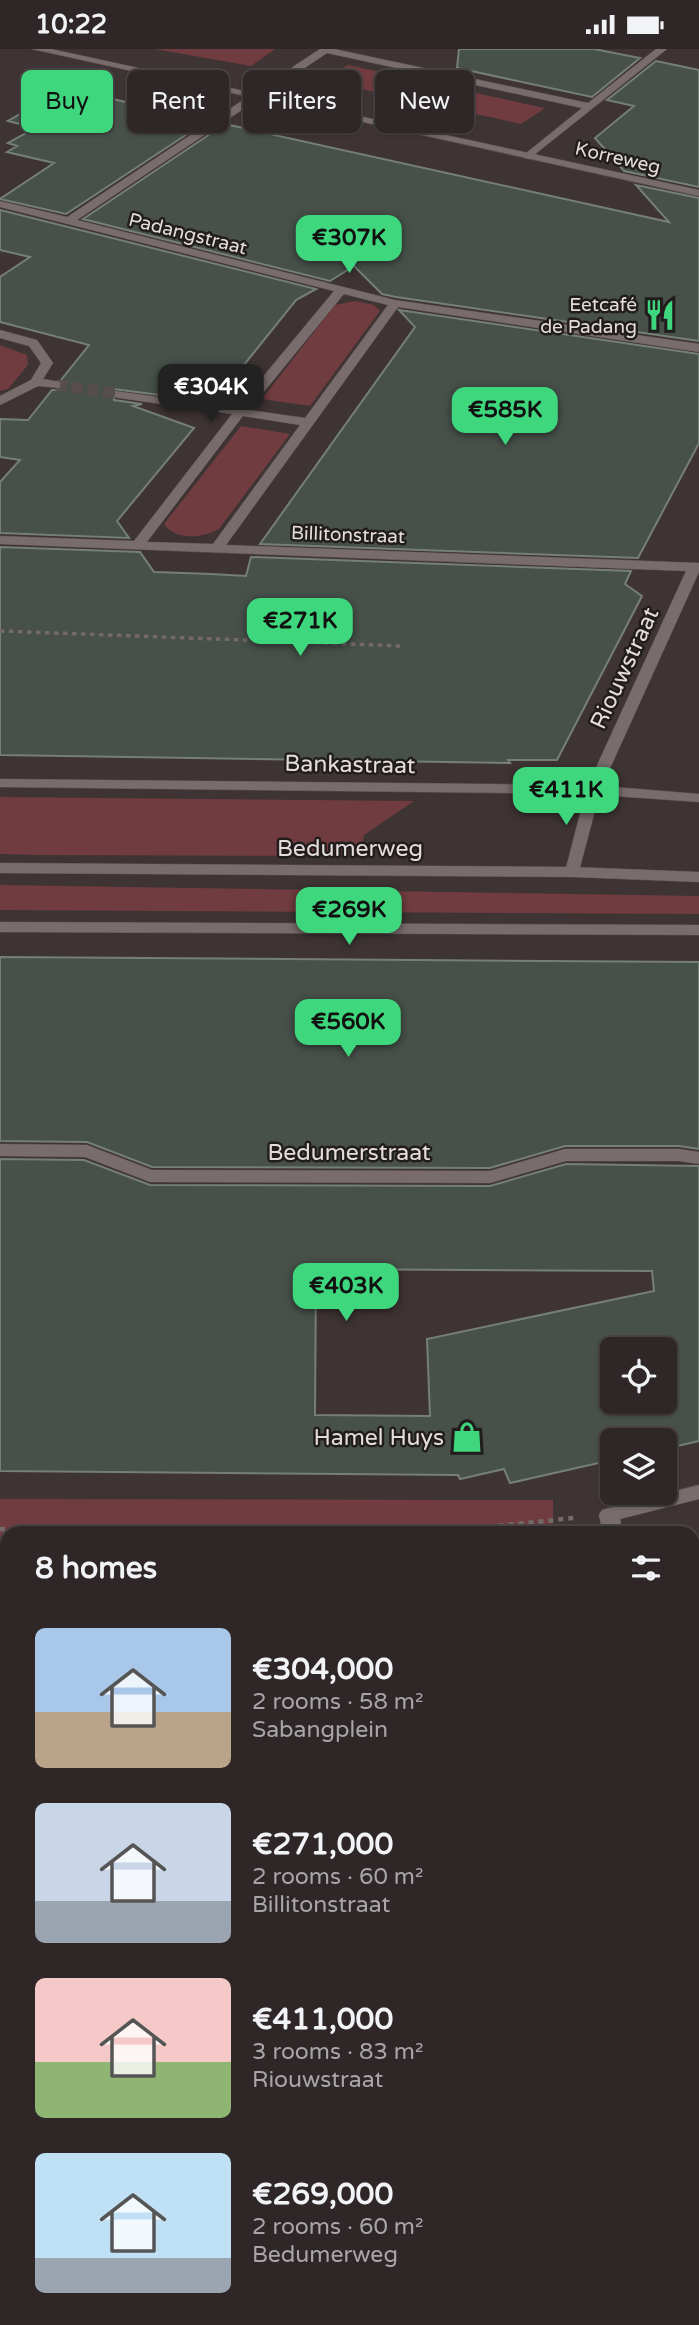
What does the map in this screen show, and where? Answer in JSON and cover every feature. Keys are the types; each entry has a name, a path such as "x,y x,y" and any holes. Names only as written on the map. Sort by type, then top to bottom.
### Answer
{"street":[{"name":"Korreweg","path":"37,49 243,92"},
{"path":"529,156 662,49"},
{"name":"Korreweg","path":"326,50 590,107"},
{"path":"295,70 326,50"},
{"path":"69,220 243,104"},
{"name":"Korreweg","path":"361,118 699,193"},
{"name":"Padangstraat","path":"0,204 396,303 699,348"},
{"path":"138,545 240,412 341,290"},
{"path":"217,548 396,303"},
{"path":"0,334 33,343 47,363 36,382 0,401"},
{"path":"36,382 56,385"},
{"path":"119,394 308,422"},
{"name":"Billitonstraat","path":"0,540 697,567"},
{"name":"Riouwstraat","path":"573,872 593,790 697,567"},
{"name":"Bankastraat","path":"0,782 593,790 699,798"},
{"name":"Bedumerweg","path":"0,868 573,872 699,877"},
{"path":"0,927 699,930"},
{"name":"Bedumerstraat","path":"0,1150 87,1151 150,1176 490,1177 565,1155 679,1155 699,1158"},
{"path":"611,1524 699,1492"}],"path":[{"path":"0,631 403,646"},
{"path":"571,1526 611,1524"}],"shaded area":[{"path":"155,49 275,49 251,66"},
{"path":"348,65 375,71 375,92 361,89 361,70 339,70"},
{"path":"474,93 545,108 521,124 474,114"},
{"path":"355,301 374,305 380,311 310,406 262,399 335,305"},
{"path":"0,345 27,355 28,365 8,389 0,391"},
{"path":"241,426 290,434 219,529 198,536 175,533 164,524"},
{"path":"0,797 414,801 364,835 360,856 38,855 0,854"},
{"path":"0,885 699,896 699,914 0,910"},
{"path":"0,1499 553,1500 553,1526 0,1526"}],"building":[{"path":"459,49 594,49 640,58 592,97 457,68"},
{"path":"656,61 699,70 699,187 624,171 595,138 634,106 607,100"},
{"path":"113,99 127,102 127,133 189,133 66,214 0,199 54,163 7,152 17,146 8,143 26,133 113,133"},
{"path":"21,113 21,124 8,121"},
{"path":"229,125 243,128 243,133 266,133 669,222 636,185 699,198 699,341 396,297 382,294 354,266 330,281 83,219 212,133 229,133"},
{"path":"0,210 316,289 296,300 227,386 175,397 113,389 114,400 142,404 133,406 194,428 117,521 129,538 0,533 0,482 20,460 0,457 0,419 28,420 52,390 62,390 61,380 89,345 0,322 0,277 30,257 0,250"},
{"path":"399,310 699,354 699,443 638,558 260,544 415,327"},
{"path":"0,547 140,552 154,572 246,576 251,557 631,571 625,584 642,596 557,760 508,760 510,763 0,755"},
{"path":"0,957 699,962 699,1149 679,1146 565,1146 490,1168 152,1167 87,1142 0,1141"},
{"path":"0,1159 84,1160 150,1185 490,1186 566,1164 699,1166 699,1441 677,1446 677,1428 600,1428 600,1463 510,1483 504,1469 460,1479 458,1475 0,1471","holes":["316,1269 652,1271 654,1291 427,1339 430,1416 315,1415"]}],"tunnel":[{"path":"56,385 119,394"}],"place":[{"name":"Eetcafé de Padang","path":"660,315"},
{"name":"Hamel Huys","path":"467,1437"}]}
